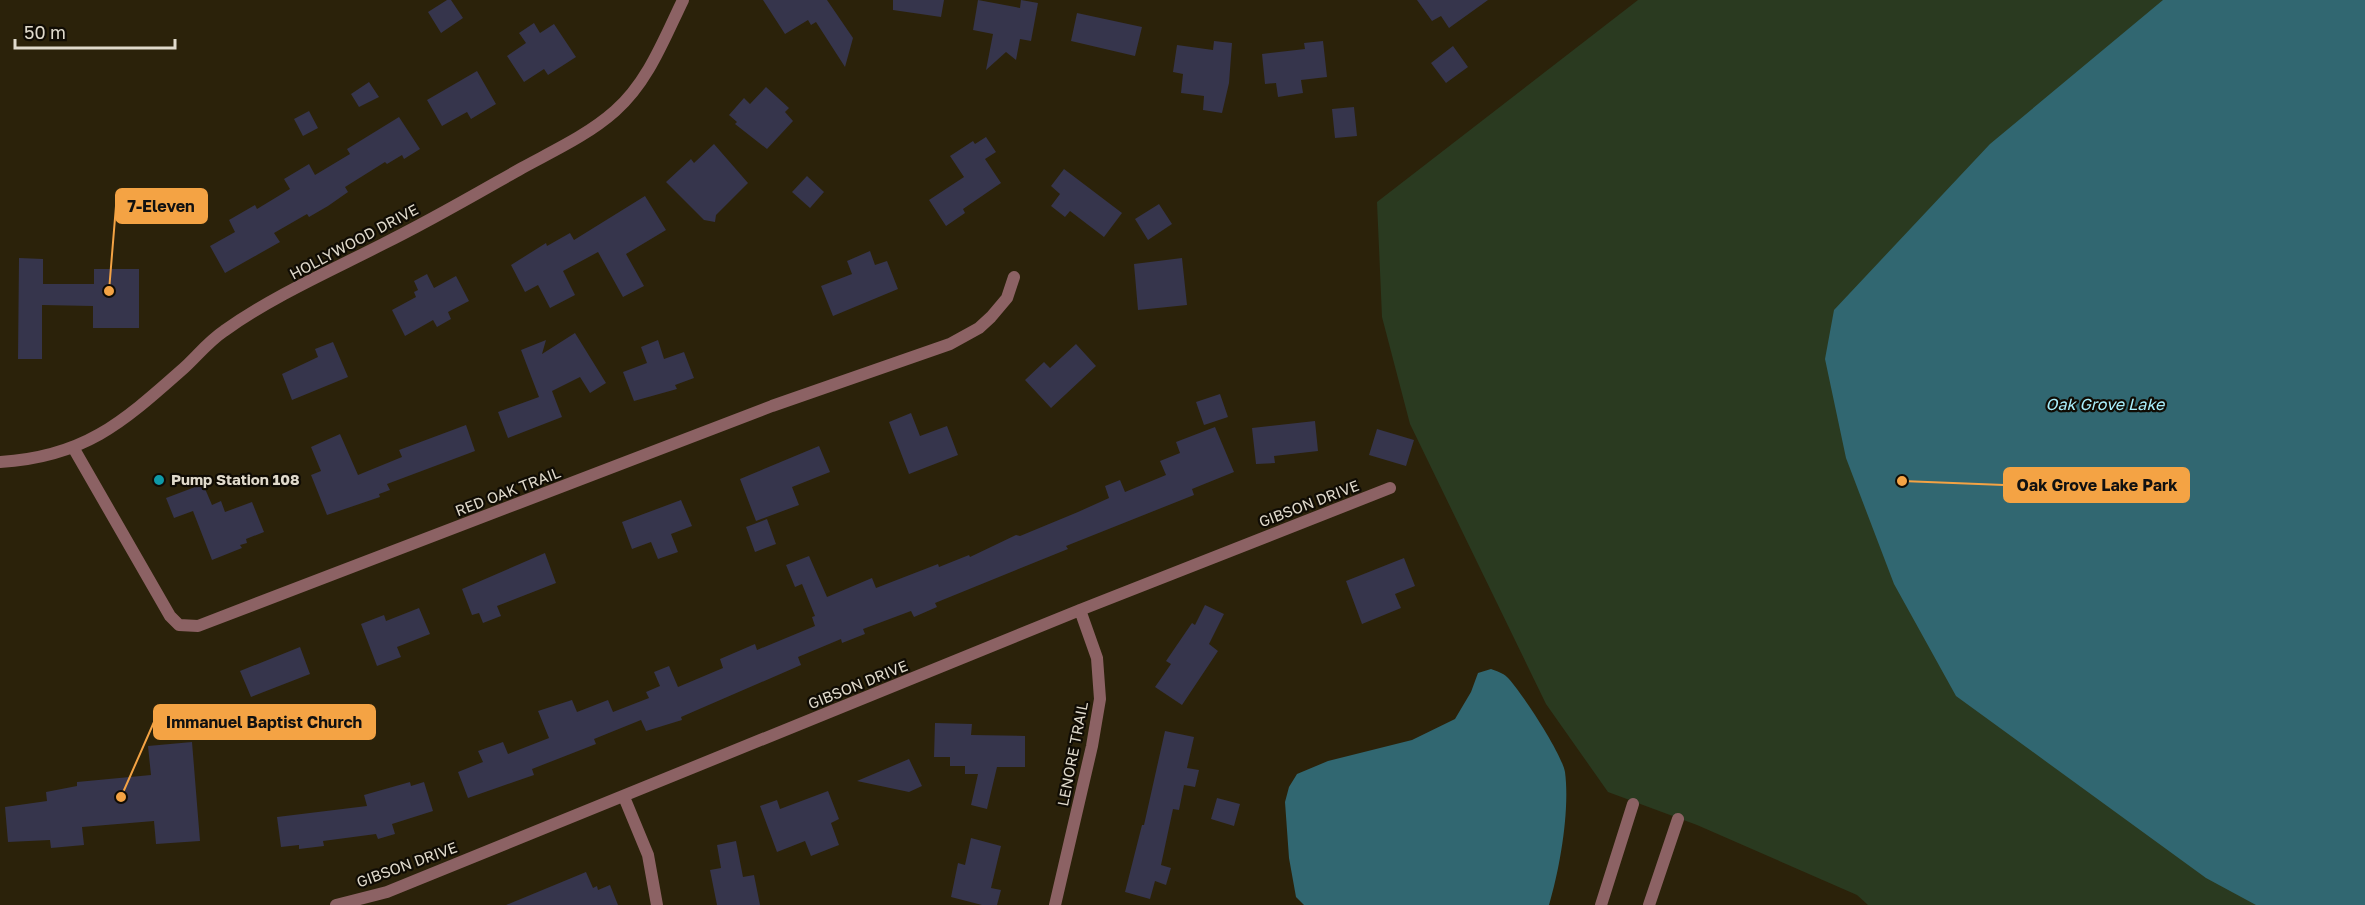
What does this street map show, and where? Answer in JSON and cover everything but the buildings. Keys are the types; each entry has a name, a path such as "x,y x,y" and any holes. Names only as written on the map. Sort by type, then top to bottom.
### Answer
{"street":[{"name":"HOLLYWOOD DRIVE","path":"0,462 54,455 93,440 142,405 222,332 239,321 342,264 466,201 583,134 614,112 653,62 683,0"},
{"name":"RED OAK TRAIL","path":"74,449 170,616 179,626 198,626 772,406 950,344 979,328 991,317 1007,298 1014,277"},
{"name":"GIBSON DRIVE","path":"336,905 387,892 1080,610 1390,488"},
{"name":"LENORE TRAIL","path":"1055,905 1092,746 1100,699 1097,658 1080,610"},
{"path":"624,797 648,855 657,905"},
{"path":"1601,905 1633,804"},
{"path":"1649,905 1678,819"}],"green space":[{"path":"1638,0 2365,0 2365,905 1868,905 1857,895 1697,825 1608,792 1546,704 1410,424 1382,317 1377,202"}],"water":[{"name":"Oak Grove Lake","path":"2163,0 2365,0 2365,905 2256,905 2206,878 1956,696 1894,584 1846,458 1825,359 1834,310 1990,144"},
{"path":"1491,669 1505,676 1522,695 1549,738 1565,772 1566,804 1563,839 1549,905 1304,905 1296,897 1289,858 1285,802 1289,787 1297,774 1328,761 1412,740 1455,719 1471,692 1478,673"}],"place":[{"name":"7-Eleven","path":"109,291"},
{"name":"Pump Station 108","path":"159,480"},
{"name":"Oak Grove Lake Park","path":"1902,481"},
{"name":"Immanuel Baptist Church","path":"121,797"}]}
